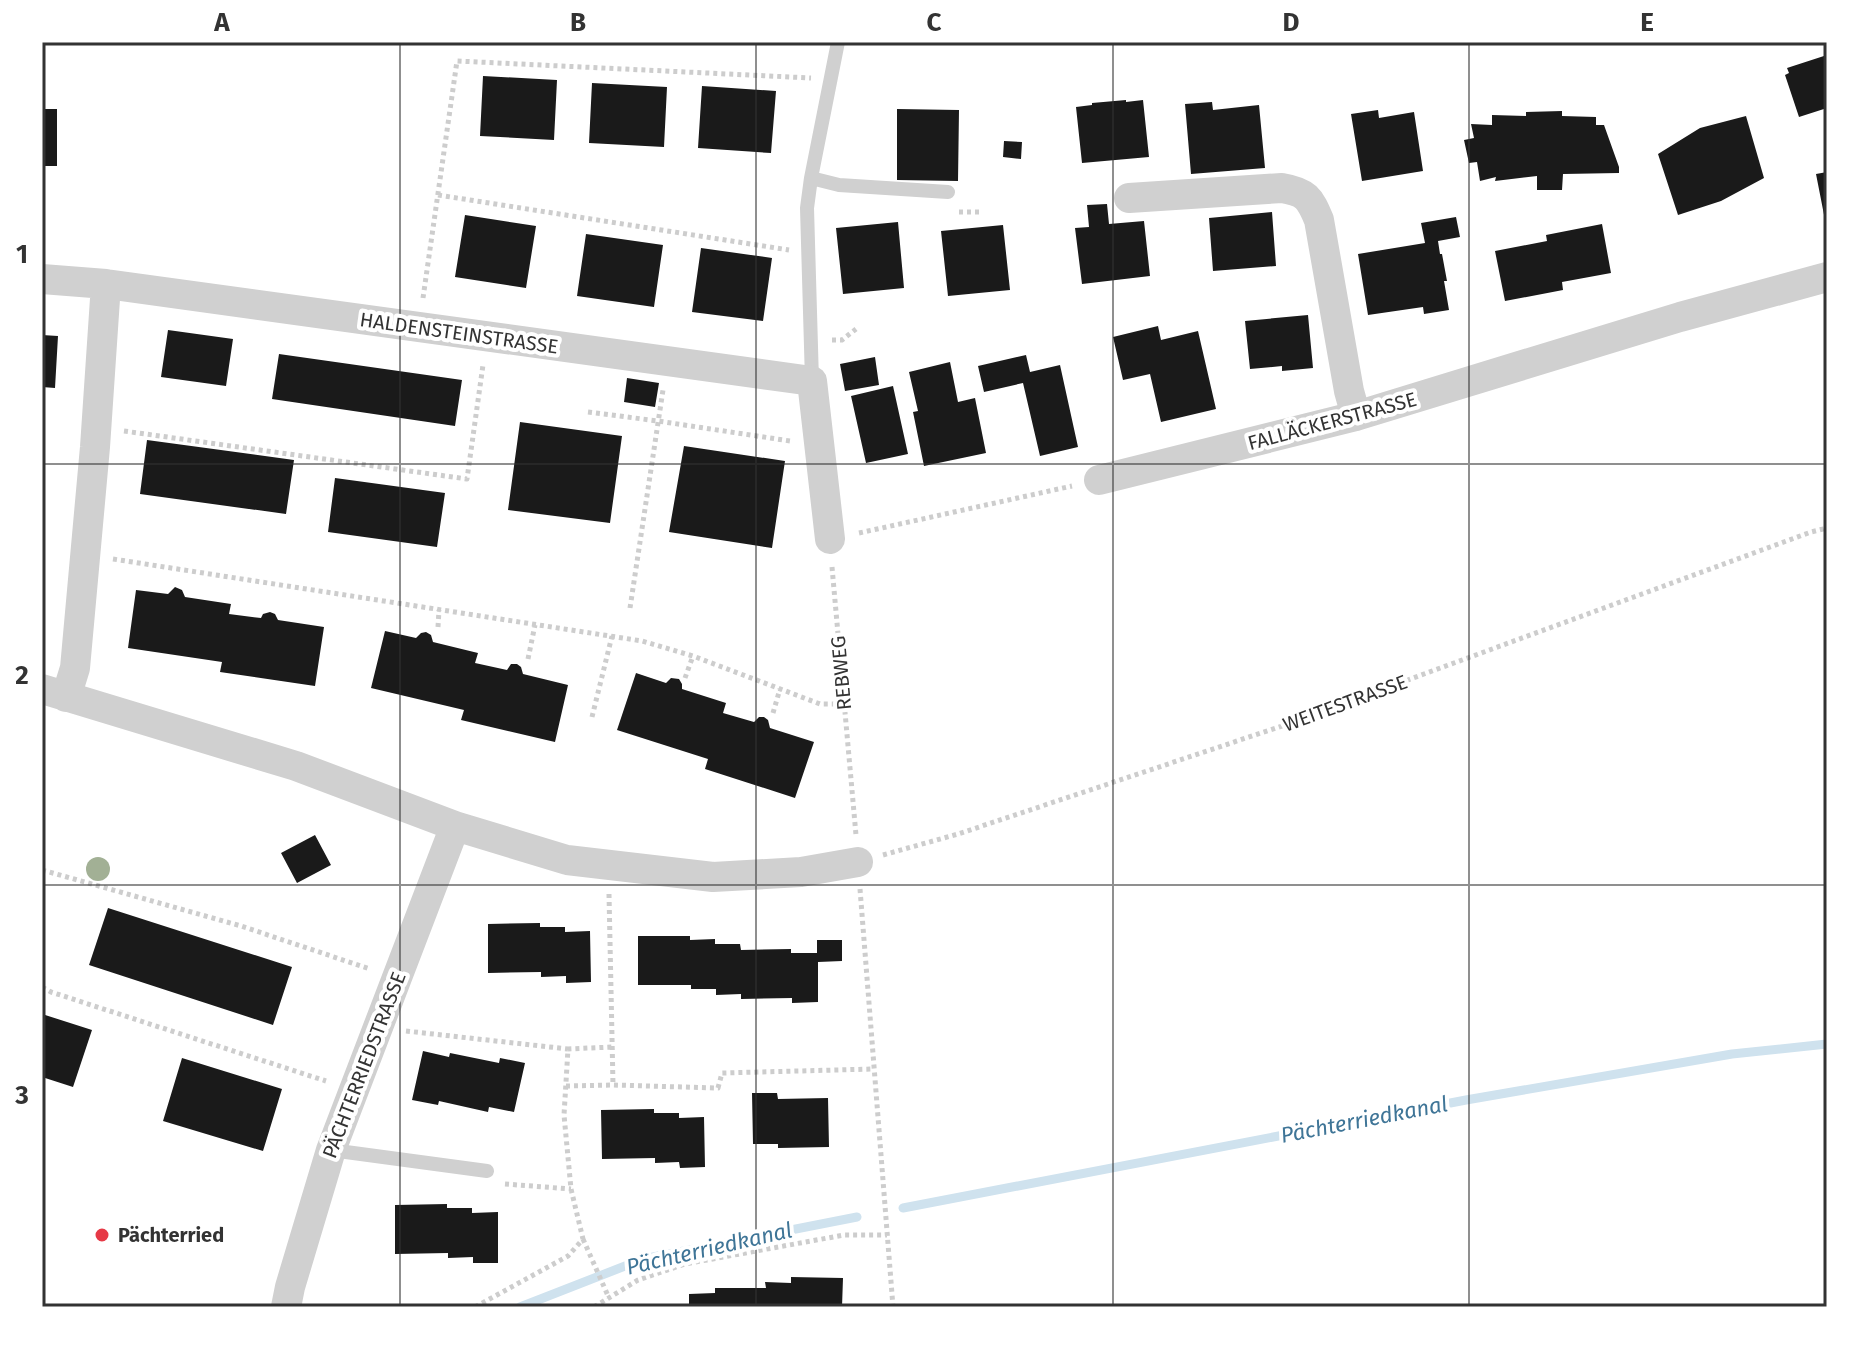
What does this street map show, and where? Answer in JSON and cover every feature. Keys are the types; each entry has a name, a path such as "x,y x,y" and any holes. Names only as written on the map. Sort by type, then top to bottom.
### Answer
{"street":[{"path":"1129,198 1282,188 1300,191 1312,203 1319,220 1356,416"},
{"name":"FALLÄCKERSTRASSE","path":"1099,480 1356,416 1680,317 1827,277"},
{"name":"HALDENSTEINSTRASSE","path":"42,279 106,284 812,381"},
{"path":"106,284 75,668 54,693 296,766 455,826 567,860 713,877 801,872 858,862"},
{"path":"812,381 830,539"},
{"name":"PÄCHTERRIEDSTRASSE","path":"286,1307 331,1150 455,826"}],"lane":[{"path":"812,381 807,208 838,42"},
{"path":"811,178 839,185 948,192"},
{"path":"331,1150 487,1171"}],"path":[{"path":"419,327 457,61 830,78"},
{"path":"438,195 778,248"},
{"path":"95,447 122,430 467,479 487,336"},
{"path":"630,608 667,361"},
{"path":"588,412 790,440 795,452"},
{"path":"830,539 1099,480"},
{"name":"WEITESTRASSE","path":"858,862 958,834 1285,725 1827,528"},
{"name":"REBWEG","path":"830,539 893,1307"},
{"path":"85,554 642,641 693,656 820,704 844,704"},
{"path":"438,627 439,610"},
{"path":"528,659 536,625"},
{"path":"592,717 612,636"},
{"path":"685,678 693,656"},
{"path":"773,713 780,689"},
{"path":"609,865 613,1085"},
{"path":"42,870 241,926 397,978"},
{"path":"42,987 354,1090"},
{"path":"379,1026 568,1049 612,1047"},
{"path":"568,1049 564,1115 571,1189 583,1239 609,1298"},
{"path":"566,1086 718,1088 722,1073 874,1069"},
{"path":"594,1307 638,1280 685,1264 844,1235 887,1235"},
{"path":"475,1307 568,1256 583,1239"}],"building":[{"path":"1827,55 1827,108 1799,117 1785,75 1789,73 1787,68"},
{"path":"483,76 557,80 554,140 480,136"},
{"path":"592,83 667,87 664,147 589,143"},
{"path":"702,86 776,91 771,153 698,148"},
{"path":"1143,100 1149,157 1082,163 1076,107"},
{"path":"1212,102 1213,110 1259,105 1265,168 1191,174 1185,104"},
{"path":"42,109 57,109 57,166 42,166"},
{"path":"897,109 959,110 958,181 897,180"},
{"path":"1378,110 1379,118 1414,112 1423,171 1362,181 1351,114"},
{"path":"1562,111 1562,116 1596,117 1596,125 1604,125 1619,173 1563,174 1562,190 1537,190 1537,176 1495,181 1496,177 1480,181 1477,162 1469,163 1464,140 1474,138 1471,124 1492,125 1492,115 1526,116 1526,112"},
{"path":"1746,116 1764,178 1721,201 1678,215 1658,154 1700,128"},
{"path":"1004,141 1022,142 1021,159 1003,157"},
{"path":"1827,172 1827,225 1826,225 1816,174"},
{"path":"1107,204 1109,224 1144,221 1150,276 1082,284 1075,228 1089,227 1087,205"},
{"path":"1272,212 1276,266 1213,271 1209,218"},
{"path":"465,215 536,226 526,288 455,277"},
{"path":"1456,217 1460,237 1438,241 1447,281 1444,281 1449,310 1424,314 1423,307 1368,315 1358,254 1425,243 1421,223"},
{"path":"898,222 904,288 843,294 836,228"},
{"path":"1602,224 1611,273 1562,282 1563,290 1505,301 1495,251 1547,241 1546,235"},
{"path":"1003,225 1010,290 948,296 941,231"},
{"path":"586,234 663,245 654,307 577,296"},
{"path":"701,248 772,258 763,321 692,312"},
{"path":"1308,315 1313,368 1282,371 1282,366 1250,369 1245,321"},
{"path":"1158,326 1161,340 1198,331 1216,409 1161,422 1150,374 1123,380 1113,337"},
{"path":"168,330 233,339 226,386 161,377"},
{"path":"42,335 58,336 55,388 42,387"},
{"path":"279,354 462,380 455,426 272,399"},
{"path":"1026,355 1030,372 1060,365 1078,447 1040,456 1023,383 984,392 978,366"},
{"path":"875,357 879,385 845,391 840,364"},
{"path":"950,362 958,402 975,398 986,453 924,466 913,412 918,411 909,372"},
{"path":"627,378 659,383 655,407 624,402"},
{"path":"893,386 908,454 866,463 851,396"},
{"path":"520,422 622,436 610,523 508,510"},
{"path":"147,440 294,460 286,514 140,494"},
{"path":"684,446 785,461 772,548 669,532"},
{"path":"335,478 445,493 437,547 328,532"},
{"path":"175,587 182,590 185,597 231,604 229,614 261,618 270,612 278,620 324,627 315,686 220,672 222,662 128,648 136,590 168,594"},
{"path":"385,631 416,638 426,632 433,642 478,653 475,663 507,670 511,664 517,664 523,674 568,685 555,742 461,720 464,710 371,688"},
{"path":"636,673 666,683 671,678 679,679 682,689 726,703 723,713 754,722 764,717 770,728 814,742 795,798 705,769 708,759 617,730"},
{"path":"315,835 331,865 297,883 281,853"},
{"path":"108,908 292,967 273,1025 89,965"},
{"path":"540,923 540,927 565,927 565,932 590,931 591,982 566,983 566,976 541,977 541,972 488,973 488,924"},
{"path":"638,936 690,936 690,940 715,939 715,944 740,944 741,950 791,949 791,953 817,953 817,940 842,940 842,961 818,962 818,1002 792,1003 792,998 741,999 741,994 716,995 716,989 691,989 691,985 638,985"},
{"path":"42,1014 92,1030 73,1087 42,1077"},
{"path":"423,1051 499,1063 500,1058 525,1063 514,1112 489,1107 488,1112 439,1101 438,1105 412,1100"},
{"path":"182,1058 282,1089 263,1151 163,1121"},
{"path":"752,1093 777,1093 778,1099 828,1098 829,1147 778,1148 778,1144 753,1144"},
{"path":"654,1109 654,1113 679,1113 679,1118 704,1117 705,1167 680,1168 679,1162 655,1163 655,1158 602,1159 601,1110"},
{"path":"447,1204 447,1208 472,1208 472,1213 498,1212 498,1263 473,1263 473,1257 448,1258 448,1253 395,1254 395,1205"},
{"path":"791,1277 843,1278 842,1307 689,1307 689,1294 715,1293 715,1288 766,1288 765,1282 791,1283"}],"waterway":[{"name":"Pächterriedkanal","path":"903,1208 1466,1100 1732,1054 1827,1044"},
{"name":"Pächterriedkanal","path":"520,1307 643,1259 857,1217"}],"place":[{"name":"Pächterried","path":"102,1235"}]}
